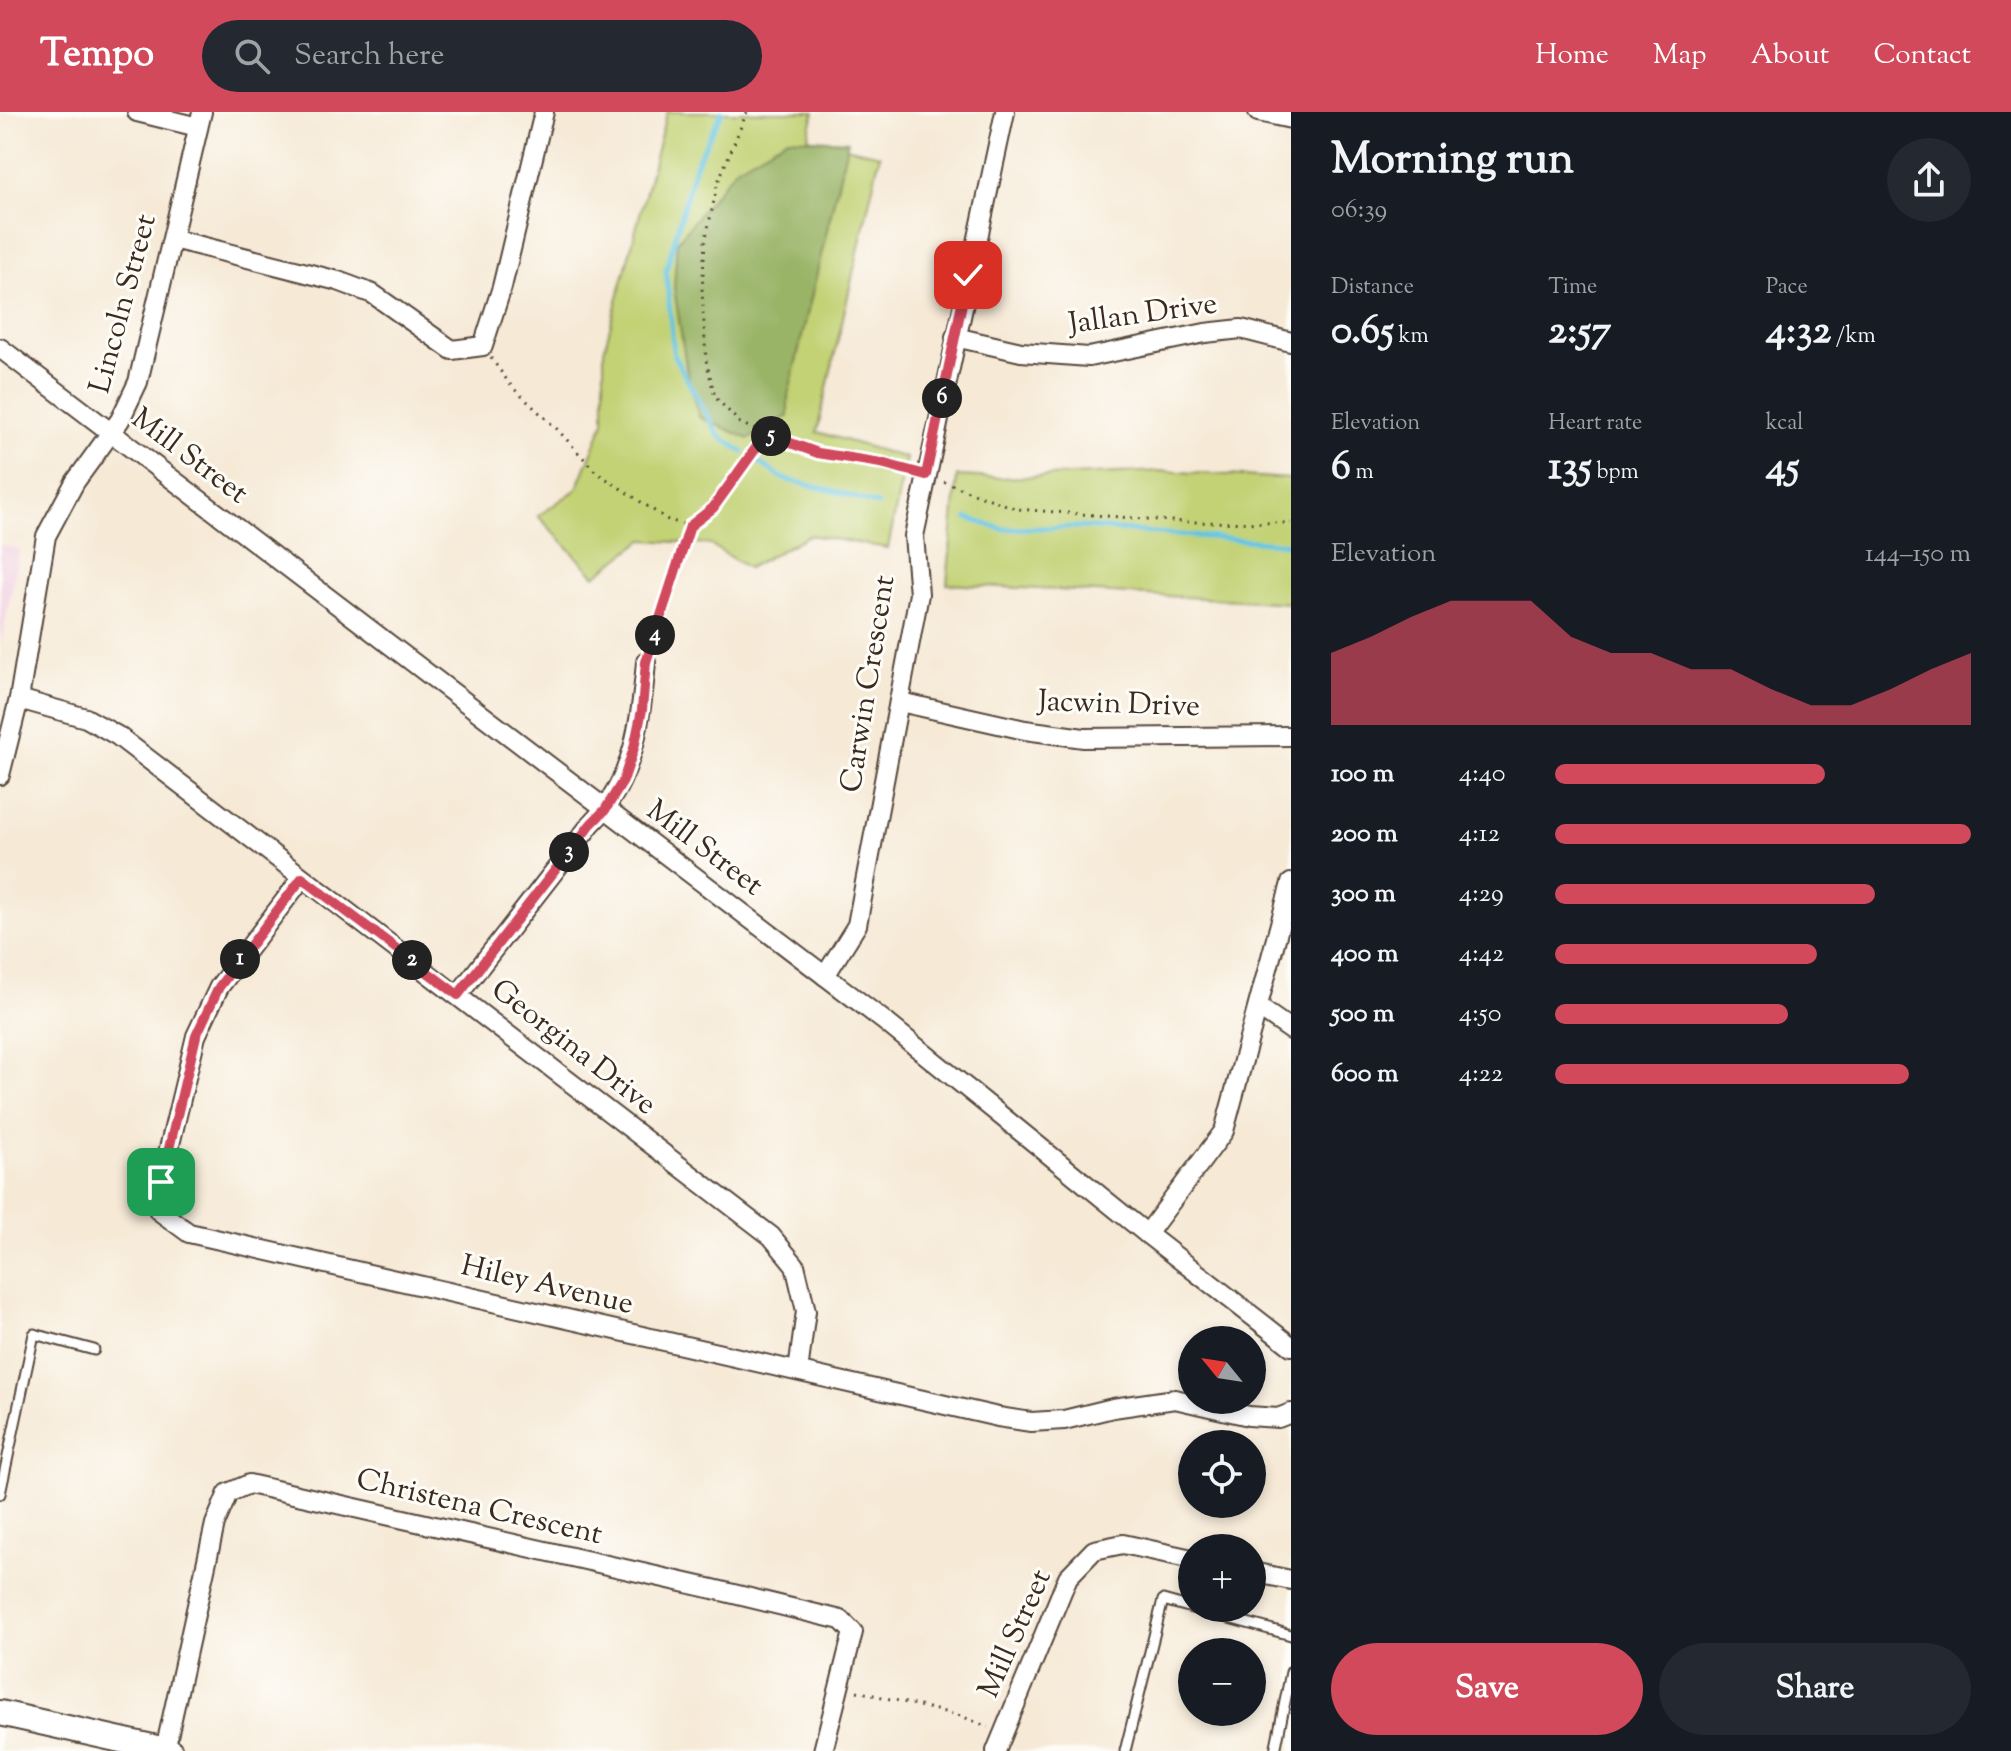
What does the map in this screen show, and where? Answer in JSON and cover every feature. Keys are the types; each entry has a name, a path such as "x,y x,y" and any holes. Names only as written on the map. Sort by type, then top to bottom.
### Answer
{"main road":[{"path":"0,1713 129,1747 167,1751"}],"street":[{"path":"137,112 200,119"},
{"path":"173,239 338,281 373,294 452,350 483,346 502,287 544,112"},
{"name":"Carwin Crescent","path":"825,976 857,925 919,594 914,536 1005,112"},
{"path":"1258,112 1291,119"},
{"name":"Lincoln Street","path":"0,775 19,699 46,536 75,482 120,420 138,382 200,119"},
{"name":"Jallan Drive","path":"955,337 1021,352 1089,357 1205,333 1241,329 1291,342"},
{"name":"Mill Street","path":"0,348 883,1020 1291,1346"},
{"path":"458,995 605,810 623,781 642,710 646,662"},
{"name":"Georgina Drive","path":"19,699 86,718 118,736 771,1236 795,1265 806,1311 798,1371"},
{"name":"Jacwin Drive","path":"900,702 1025,730 1084,738 1291,736"},
{"name":"Hiley Avenue","path":"302,878 219,987 196,1036 161,1182 159,1211 189,1233 943,1406 1031,1422 1064,1420 1113,1408 1175,1399 1249,1416 1278,1418 1291,1413"},
{"path":"1147,1234 1224,1131 1291,883"},
{"path":"1258,1007 1291,1030"},
{"name":"Christena Crescent","path":"167,1751 215,1524 228,1493 249,1484 841,1620 853,1632 823,1751"},
{"name":"Mill Street","path":"998,1751 1003,1732 1068,1577 1094,1550 1123,1544 1178,1556"},
{"path":"1266,1575 1291,1580"}],"lane":[{"path":"0,1494 34,1334 94,1350"},
{"path":"1125,1751 1163,1600 1178,1604"},
{"path":"1243,1622 1291,1635"},
{"path":"1275,1751 1291,1672"}],"path":[{"path":"747,112 718,182 705,242 702,291 706,360 715,397 740,423 818,453 881,463 926,475 1017,509 1184,522 1291,523"},
{"path":"483,346 512,387 557,429 596,472 668,520 690,526"},
{"path":"646,662 690,526 713,508 766,434"},
{"path":"837,1687 961,1716 1003,1732"}],"shaded area":[{"path":"0,545 20,549 0,648"}],"green space":[{"path":"667,112 814,112 808,138 880,155 817,432 906,458 888,548 809,535 748,568 709,544 643,540 595,576 538,516 577,489 604,422 604,350"},
{"path":"788,138 848,141 788,396 788,416 749,439 699,417 687,372 674,288 677,242 736,168"},
{"path":"1163,471 1291,479 1291,603 947,584 957,476 1001,478"}],"waterway":[{"path":"722,112 695,165 666,270 674,356 718,435 743,452"},
{"path":"757,461 784,479 878,505"},
{"path":"967,518 1002,529 1083,527 1291,544"}],"route":[{"path":"161,1182 196,1036 219,987 302,878 458,995 605,810 623,781 642,710 646,662 690,526 713,508 766,434 818,453 881,463 926,475 968,275"}]}
